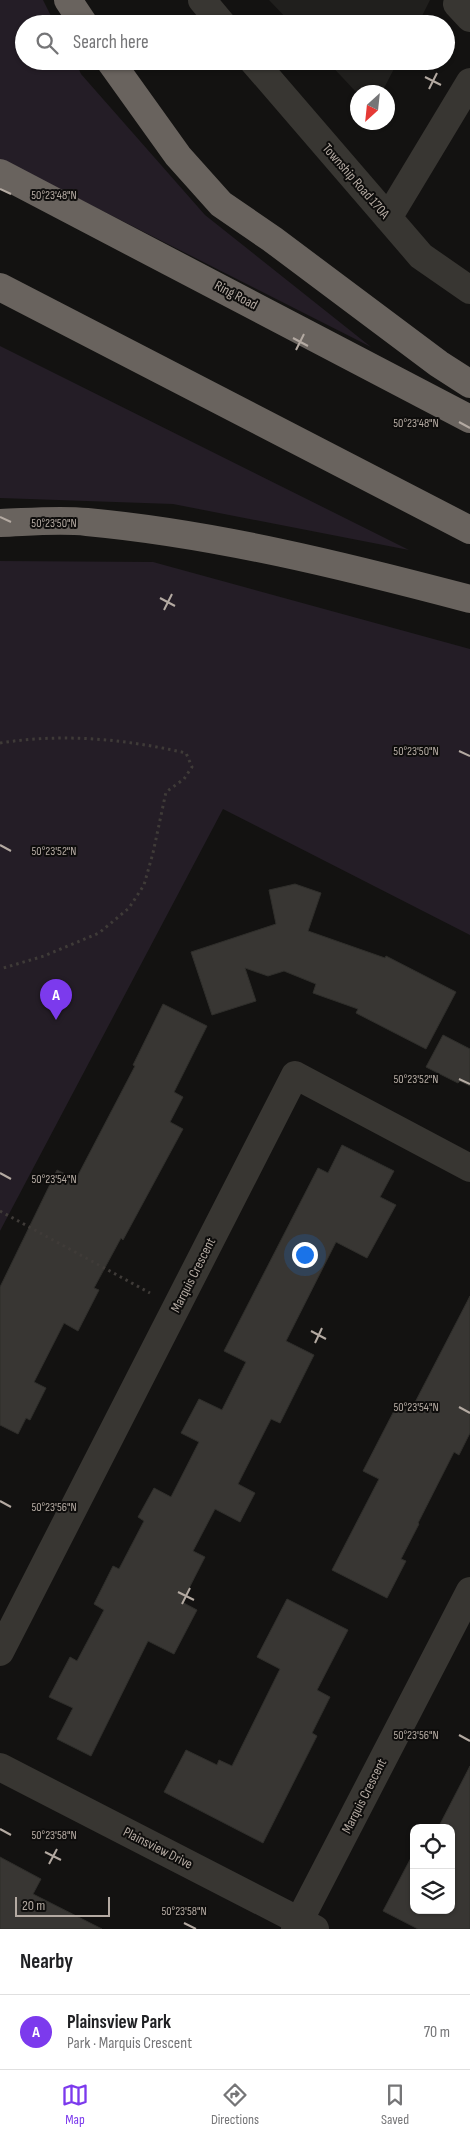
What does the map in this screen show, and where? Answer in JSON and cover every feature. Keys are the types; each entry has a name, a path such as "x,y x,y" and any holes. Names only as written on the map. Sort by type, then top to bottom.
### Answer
{"highway":[{"path":"68,0 78,15"},
{"path":"116,70 178,156 221,204 439,364 470,384"},
{"name":"Ring Road","path":"0,173 470,419"},
{"path":"0,287 470,530"},
{"path":"0,522 86,521 229,542 382,576 470,599"}],"street":[{"path":"202,0 214,15"},
{"path":"459,0 458,4 470,18"},
{"name":"Township Road 170A","path":"261,70 422,256 470,290"},
{"path":"388,218 470,82"},
{"name":"Marquis Crescent","path":"0,1652 294,1075 470,1168"},
{"name":"Marquis Crescent","path":"303,1926 470,1591"},
{"name":"Plainsview Drive","path":"0,1767 303,1926"}],"path":[{"path":"0,743 22,739 93,738 155,746 186,753 192,767 184,778 166,792 144,885 129,908 99,934 44,956 0,969"},
{"path":"0,1211 176,1307"}],"shaded area":[{"path":"0,0 43,0 50,15 15,15 15,70 79,70 205,215 371,347 0,159"},
{"path":"269,0 430,0 422,15 283,15"},
{"path":"335,70 393,70 386,85 350,86"},
{"path":"0,346 409,550 173,504 0,498"},
{"path":"0,561 153,562 470,649 470,935 223,809 0,1231"}],"building":[{"path":"295,884 321,893 308,931 385,958 386,956 456,992 426,1049 356,1013 358,1009 313,993 316,984 284,971 268,976 245,968 256,1001 212,1015 191,952 276,924 269,890"},
{"path":"163,1004 207,1026 174,1092 183,1097 170,1122 183,1129 123,1240 121,1238 94,1288 99,1290 78,1331 64,1323 34,1382 46,1388 30,1420 26,1418 18,1434 0,1425 0,1287 57,1170 76,1179 135,1066 133,1065"},
{"path":"443,1035 470,1049 470,1086 460,1081 458,1083 426,1067"},
{"path":"342,1145 394,1171 380,1197 396,1205 367,1258 336,1242 286,1341 314,1355 280,1423 271,1419 238,1484 255,1493 240,1522 215,1509 193,1551 205,1557 182,1602 197,1610 174,1654 148,1641 91,1756 57,1739 73,1708 49,1697 70,1657 77,1661 104,1610 94,1604 113,1566 119,1569 144,1521 138,1517 154,1488 171,1497 199,1442 181,1433 199,1399 222,1410 246,1362 224,1351 318,1168 328,1173"},
{"path":"470,1296 470,1433 459,1455 454,1452 418,1523 401,1559 406,1561 387,1598 332,1570 379,1479 363,1471 397,1405 410,1412"},
{"path":"287,1599 348,1630 317,1690 330,1697 312,1733 317,1736 263,1843 164,1792 186,1750 217,1765 219,1760 232,1766 280,1669 257,1657"},
{"path":"470,1766 470,1929 418,1929 383,1911 410,1860 410,1914 455,1914 455,1824 440,1824"},
{"path":"0,1857 41,1879 33,1894 102,1929 0,1929"}],"place":[{"name":"Plainsview Park","path":"56,1020"}]}
